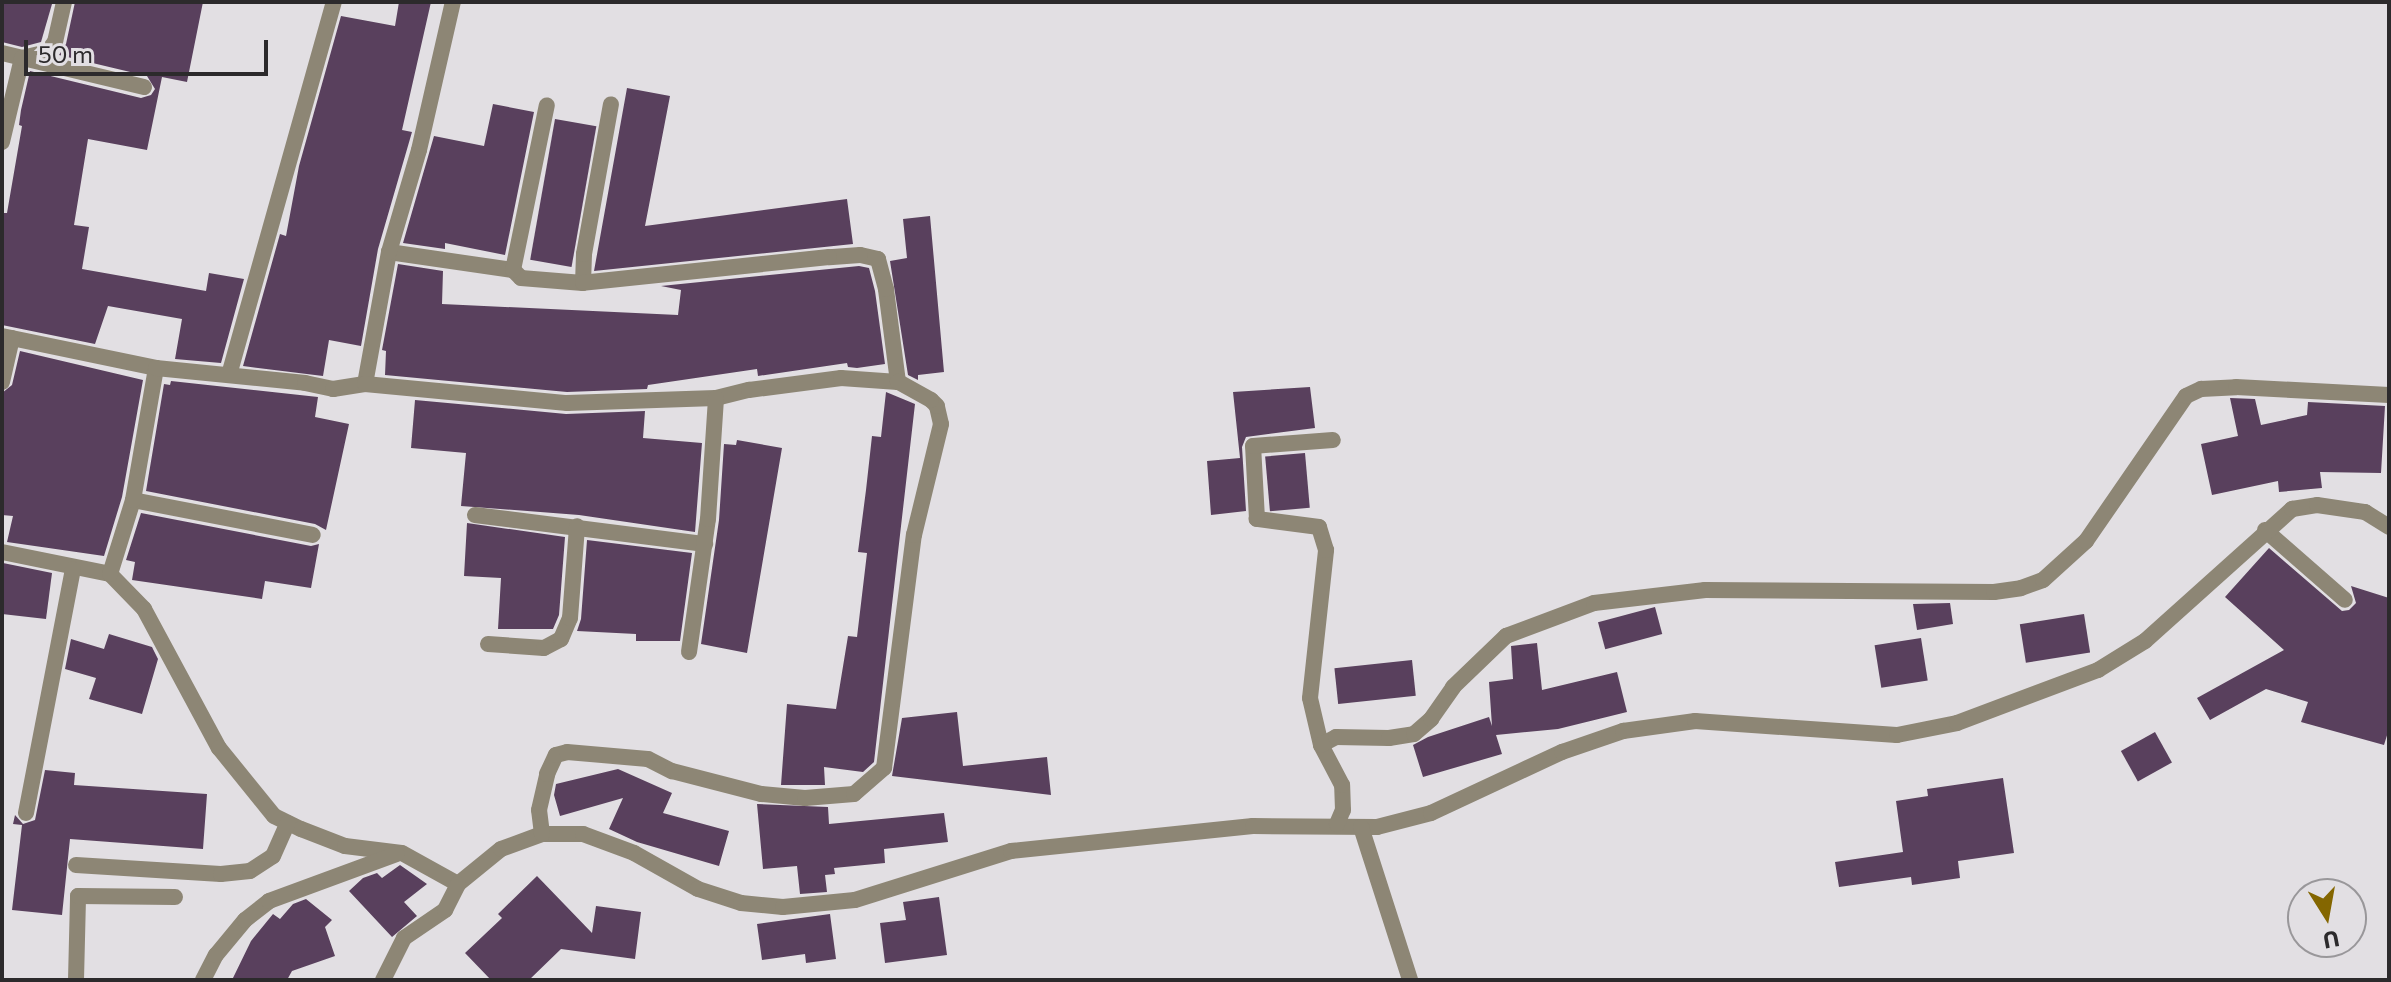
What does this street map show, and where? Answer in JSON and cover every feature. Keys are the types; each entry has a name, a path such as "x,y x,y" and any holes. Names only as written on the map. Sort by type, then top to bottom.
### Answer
{"street":[{"path":"22,58 47,52 55,42 64,2"},
{"path":"229,375 334,2"},
{"path":"365,384 389,252 419,150 453,2"},
{"path":"2,53 144,87"},
{"path":"2,142 22,58"},
{"path":"583,283 584,254 611,104"},
{"path":"513,270 547,105"},
{"path":"389,252 513,270 521,278 583,283 829,257 860,255 878,259 886,289 898,382"},
{"path":"2,382 7,337 156,368 333,389 365,384 567,403 716,398 762,388 841,378 898,382 931,400 937,406 941,424 914,535 884,768 854,794 805,798 761,794 672,771 648,759 567,752 556,755 547,774 539,810 542,834"},
{"path":"110,574 133,500 156,368"},
{"path":"1321,745 1336,737 1389,738 1414,734 1431,719 1453,687 1506,636 1594,603 1705,590 1994,592 2021,588 2043,580 2086,541 2186,396 2201,389 2236,387 2389,395"},
{"path":"689,652 705,544 716,398"},
{"path":"1333,440 1253,446 1257,519 1319,527 1326,550 1310,698 1321,745 1342,785 1343,810 1337,824"},
{"path":"133,500 313,535"},
{"path":"383,980 404,938 445,910 458,884 501,849 542,834 583,834 634,853 698,889 741,903 783,907 855,900 1011,851 1253,826 1337,824 1377,827 1431,813 1562,752 1623,731 1695,721 1897,735 1957,723 2098,670 2145,641 2188,605 2265,530 2292,509 2317,505 2365,512 2389,527"},
{"path":"475,515 705,544"},
{"path":"488,644 544,648 561,639 570,618 577,526"},
{"path":"2265,530 2345,600"},
{"path":"2,552 73,569 110,574 144,609 219,748 274,816 345,846 402,853 458,884"},
{"path":"26,813 73,569"},
{"path":"76,865 221,874 250,871 273,856 288,823"},
{"path":"1361,827 1410,980"},
{"path":"203,980 216,955 245,920 269,901 332,875 402,853"},
{"path":"76,980 78,896 175,897"}],"building":[{"path":"2,2 52,4 41,42 22,47 2,42"},
{"path":"75,2 203,2 187,82 162,77 147,150 88,139 74,225 89,227 82,269 206,291 209,273 244,279 221,363 175,359 182,319 108,306 95,344 2,325 2,213 7,213 22,126 19,125 21,110 30,71 141,98 151,95 155,89 147,76 59,55 66,44"},
{"path":"399,2 431,2 402,130 412,132 378,249 361,346 329,340 323,376 243,366 280,234 286,236 299,166 341,16 395,26"},
{"path":"627,88 670,96 645,226 847,199 853,244 594,271"},
{"path":"493,104 534,112 505,255 445,243 445,249 403,243 434,136 484,146"},
{"path":"555,119 596,126 572,267 530,260"},
{"path":"930,216 944,372 918,375 918,380 908,375 890,261 907,258 903,219"},
{"path":"398,264 443,271 442,304 678,315 681,290 661,286 859,266 869,268 885,364 857,368 848,367 847,363 758,376 757,369 648,385 647,389 567,392 385,375 386,351 382,350"},
{"path":"20,351 143,380 122,497 104,556 7,542 13,516 2,515 2,393 12,385"},
{"path":"171,381 318,397 315,417 349,424 326,530 315,524 146,491 164,384 170,385"},
{"path":"1310,387 1315,428 1246,437 1242,447 1246,511 1211,515 1207,461 1240,458 1233,392"},
{"path":"886,392 915,404 874,762 863,772 824,767 825,785 781,785 787,704 836,709 848,636 857,637 867,553 858,552 872,436 881,437"},
{"path":"2230,398 2255,399 2261,425 2307,415 2308,402 2385,406 2381,473 2320,472 2322,488 2279,492 2278,481 2212,495 2201,444 2238,436"},
{"path":"415,400 566,414 645,411 643,438 702,443 695,532 579,515 461,506 466,453 411,448"},
{"path":"737,440 782,448 747,653 701,644 719,520 724,444 736,445"},
{"path":"1305,453 1310,508 1270,511 1265,456"},
{"path":"141,513 311,546 319,544 311,588 265,581 262,599 132,580 135,562 126,560"},
{"path":"467,523 565,537 559,615 553,629 498,629 501,578 464,576"},
{"path":"587,540 692,553 680,641 636,641 636,634 577,631 581,619"},
{"path":"2269,548 2342,611 2349,610 2356,603 2351,586 2389,598 2389,729 2384,745 2301,722 2308,702 2266,689 2210,720 2197,698 2284,650 2225,597"},
{"path":"3,563 52,573 46,619 2,614"},
{"path":"1950,603 1953,624 1917,630 1913,604"},
{"path":"1655,607 1662,634 1605,649 1598,622"},
{"path":"2084,614 2090,653 2026,663 2020,624"},
{"path":"109,634 152,647 158,659 142,714 89,699 96,678 65,669 71,639 104,649"},
{"path":"1921,638 1928,680 1881,688 1875,645"},
{"path":"1537,643 1542,690 1617,672 1627,712 1558,729 1496,735 1502,754 1423,777 1413,745 1489,717 1492,726 1489,682 1513,679 1511,646"},
{"path":"1412,660 1416,696 1338,704 1334,668"},
{"path":"957,712 963,766 1047,757 1051,795 892,776 902,718"},
{"path":"2155,732 2172,763 2138,782 2121,751"},
{"path":"618,769 672,793 663,813 729,831 719,866 637,842 609,829 623,798 560,816 554,795 556,784"},
{"path":"45,770 75,773 74,785 207,794 203,849 70,839 62,915 12,910 22,825 13,824 15,815 23,824 35,820"},
{"path":"2003,778 2014,853 1958,861 1960,878 1912,885 1911,877 1839,887 1835,862 1903,852 1896,801 1928,796 1927,789"},
{"path":"757,804 828,807 829,824 944,813 948,842 884,849 885,863 834,868 835,874 825,875 827,892 800,894 797,866 763,869"},
{"path":"400,865 427,884 404,902 417,916 392,937 349,891 363,878 377,873 382,878"},
{"path":"537,876 592,933 596,906 641,912 635,959 561,949 529,980 491,980 465,953 502,918 498,914"},
{"path":"939,897 947,955 885,963 880,923 906,920 903,902"},
{"path":"306,899 332,920 325,927 335,956 292,971 287,980 232,980 251,941 273,914 280,919 293,904"},
{"path":"830,914 836,959 806,963 805,954 762,960 757,924"}]}
